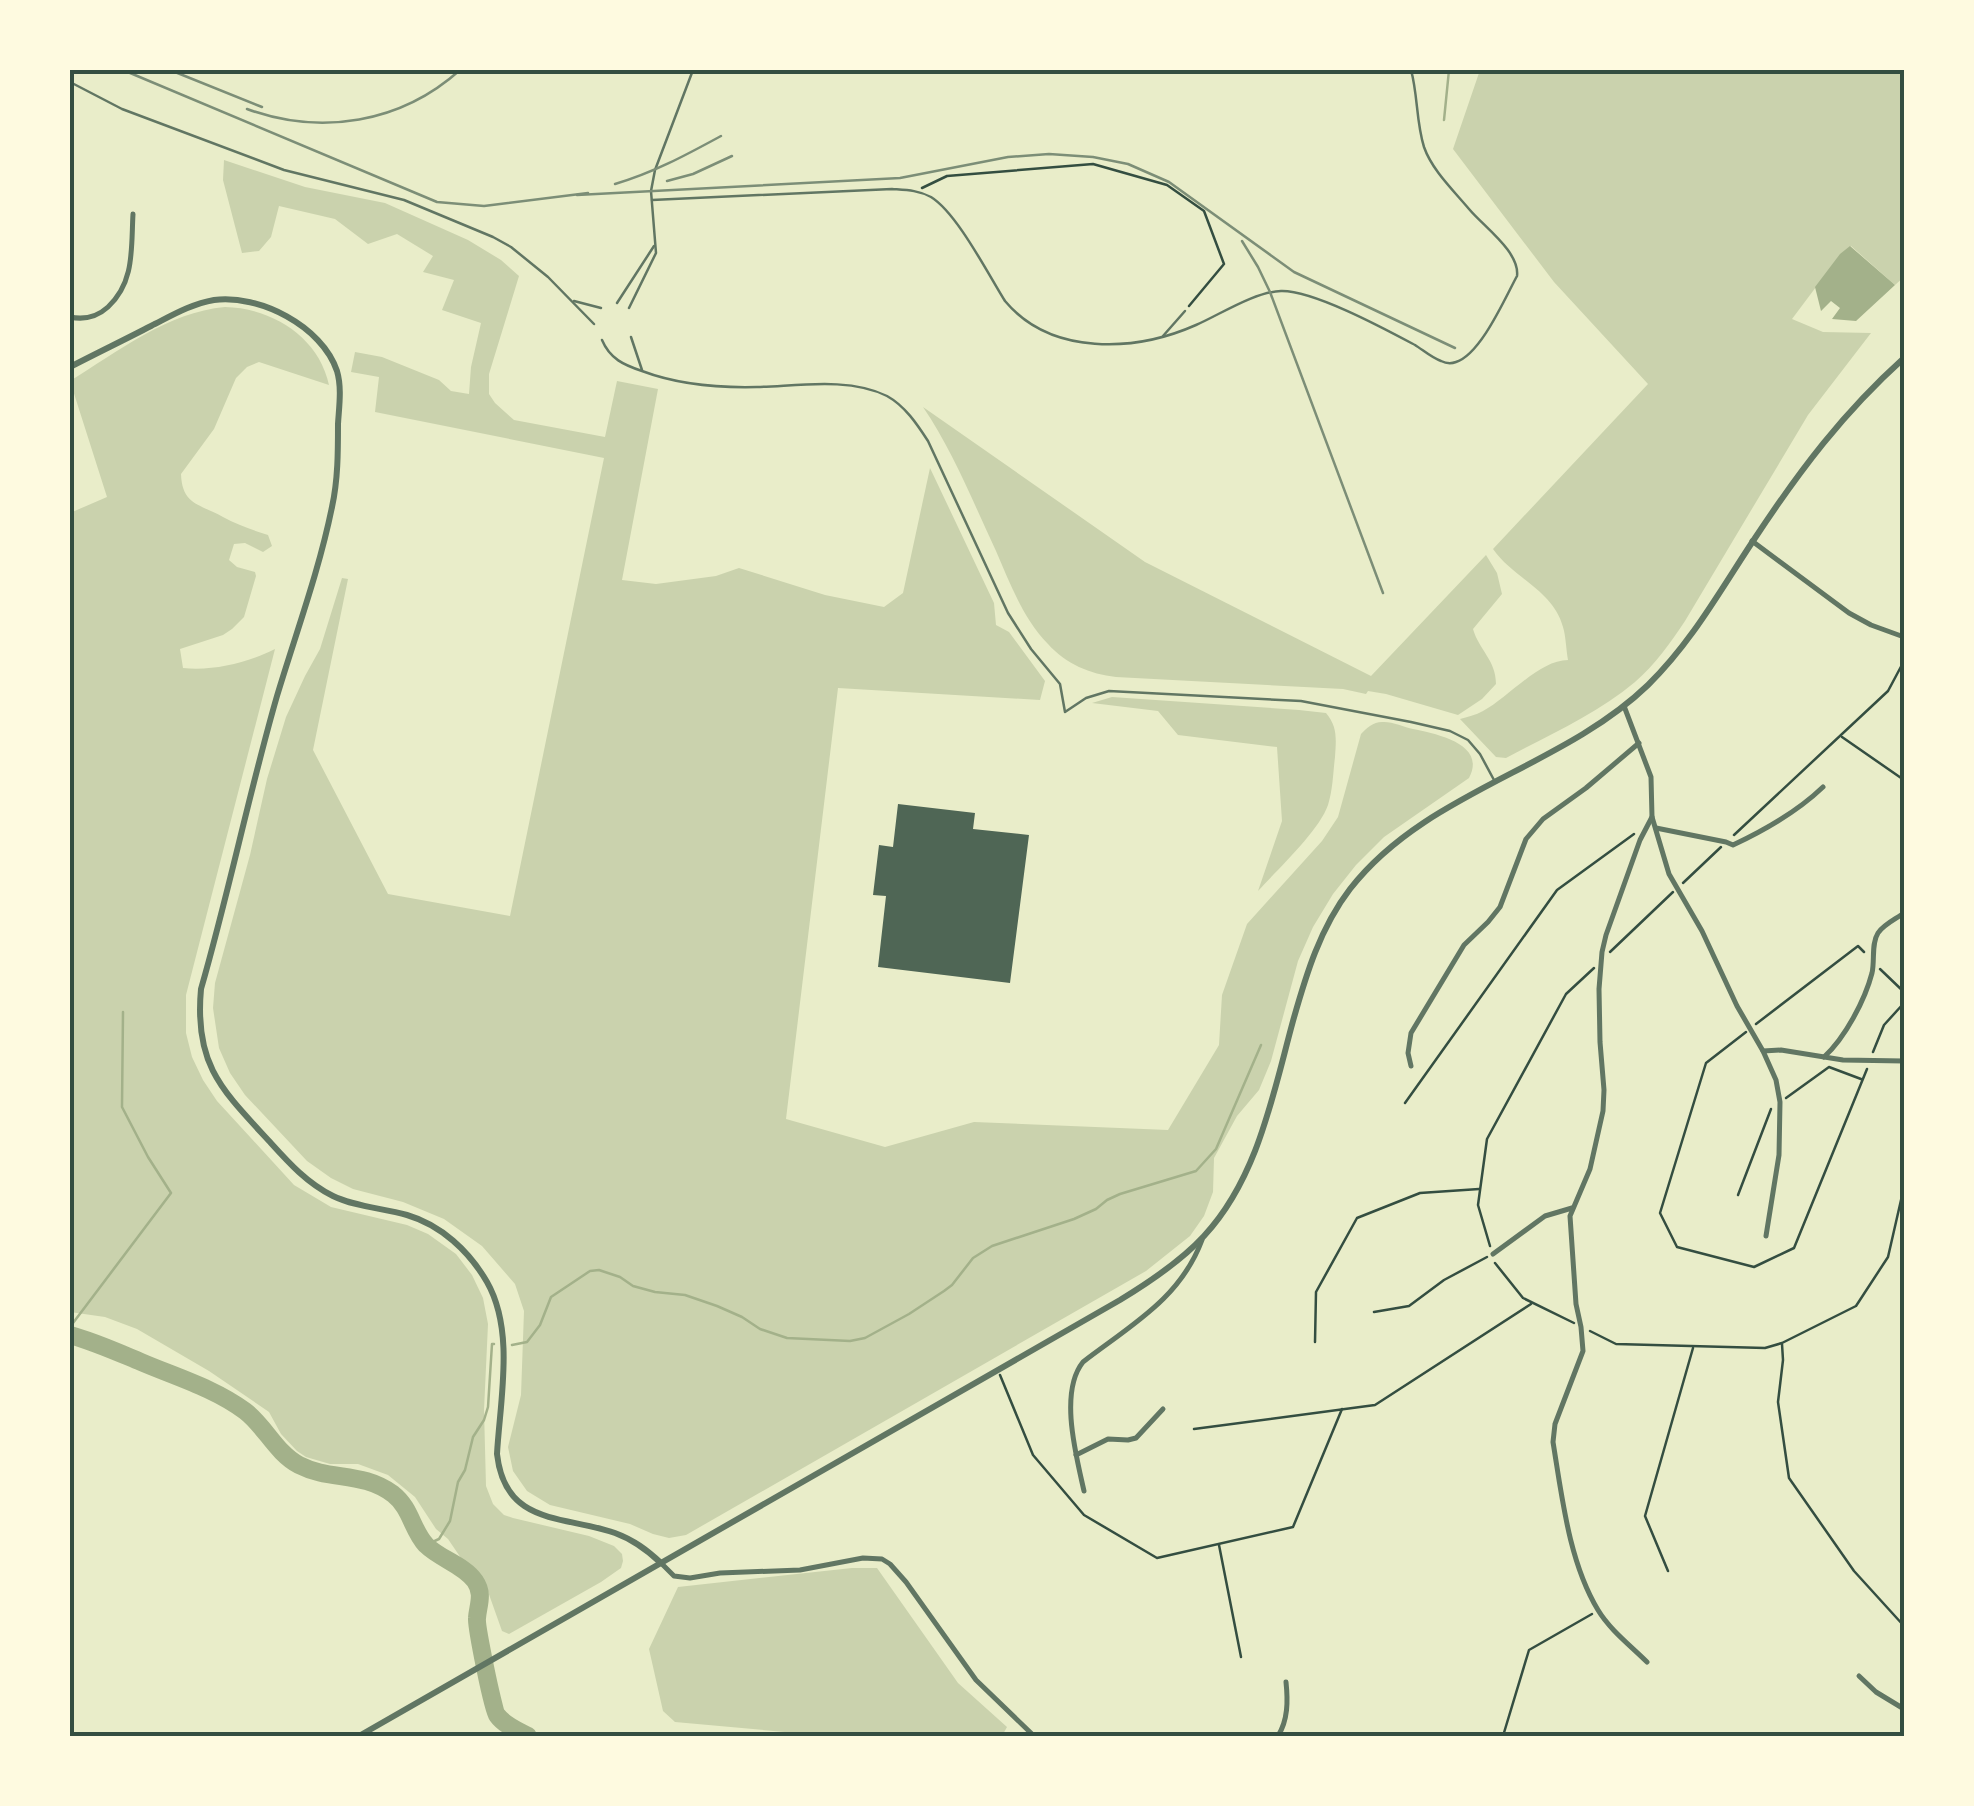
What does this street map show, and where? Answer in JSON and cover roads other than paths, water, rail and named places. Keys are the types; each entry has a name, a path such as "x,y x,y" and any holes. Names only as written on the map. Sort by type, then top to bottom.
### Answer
{"street":[{"path":"70,317 100,313 120,295 128,274 133,214"},
{"path":"70,367 179,312 215,300 238,300 265,307 301,326 318,342 338,374 338,456 333,504 277,696 201,989 202,1044 222,1089 310,1182 344,1200 409,1216 447,1235 462,1248 488,1284 504,1337 498,1468 511,1495 529,1511 599,1528 635,1542 674,1576 800,1570 863,1558 882,1559 906,1582 967,1671 1034,1736"},
{"path":"1084,1490 1073,1437 1076,1371 1167,1296 1194,1262 1204,1237 1227,1205 1248,1167 1310,964 1336,910 1364,872 1391,846 1436,815 1592,727 1624,706 1650,682 1690,636 1813,454 1837,424 1904,358"},
{"path":"1752,542 1849,613 1871,626 1904,637"},
{"path":"1624,706 1651,777 1652,817 1669,874 1702,931 1776,1080 1780,1102 1779,1155 1766,1236"},
{"path":"1411,1066 1411,1034 1464,945 1500,907 1521,850 1533,830 1639,743"},
{"path":"1656,828 1730,844 1764,830 1823,787"},
{"path":"1647,1662 1608,1624 1586,1586 1574,1549 1553,1442 1554,1424 1583,1352 1569,1234 1572,1208 1590,1169 1603,1111 1602,960 1614,910 1652,817"},
{"path":"1824,1057 1841,1039 1869,983 1878,932 1904,913"},
{"path":"1763,1050 1904,1061"},
{"path":"1493,1254 1545,1216 1572,1208"},
{"path":"359,1736 1148,1283 1204,1237"},
{"path":"1076,1455 1108,1439 1136,1438 1163,1409"},
{"path":"1860,1676 1876,1692 1904,1708"},
{"path":"1278,1736 1287,1711 1286,1682"}],"lane":[{"path":"629,308 656,253 651,191 656,166 693,70"},
{"path":"652,200 916,191 944,208 1004,301 1026,323 1054,336 1076,342 1130,342 1162,337 1264,294 1281,291 1316,298 1441,361 1457,362 1484,334 1518,276 1518,263 1429,157 1422,139 1411,70"},
{"path":"70,82 122,109 284,170 404,200 493,237 526,258 594,324"},
{"path":"617,302 655,245"},
{"path":"572,301 600,308"},
{"path":"1162,337 1185,311"},
{"path":"631,337 643,372"},
{"path":"602,340 618,361 682,383 726,387 859,387 899,404 928,442 1020,634 1060,684 1065,712 1086,698 1109,691 1326,704 1461,736 1480,754 1494,782"}],"waterway":[{"path":"1444,120 1449,70"},
{"path":"70,1327 171,1193 122,1107 123,1012"},
{"path":"512,1345 527,1342 540,1325 551,1297 590,1271 599,1270 633,1286 685,1295 717,1306 760,1329 787,1338 865,1338 944,1291 973,1258 992,1246 1074,1219 1120,1194 1196,1171 1216,1149 1261,1045"},
{"path":"70,1335 221,1396 252,1417 284,1454 299,1465 370,1482 393,1494 426,1545 465,1571 478,1586 477,1624 495,1710 503,1722 528,1736"},
{"path":"426,1545 439,1539 450,1521 458,1482 488,1407 494,1344"}],"railway":[{"path":"123,70 437,202 484,206 588,193"},
{"path":"170,70 262,107"},
{"path":"247,109 303,122 359,120 412,102 460,70"},
{"path":"615,184 656,169 721,136"},
{"path":"667,181 732,156"},
{"path":"577,195 900,178 1008,157 1093,157 1128,164 1169,182 1294,272 1455,348"},
{"path":"1242,241 1270,292 1383,593"}]}
